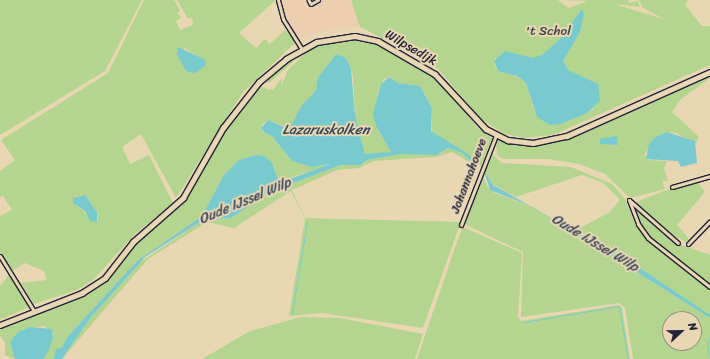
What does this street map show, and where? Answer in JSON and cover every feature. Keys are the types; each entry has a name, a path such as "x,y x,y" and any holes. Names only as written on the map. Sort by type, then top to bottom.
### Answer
{"main road":[{"name":"Wilpsedijk","path":"0,325 82,293 109,274 133,242 183,198 223,128 247,95 273,69 302,50 344,37 378,41 435,74 473,119 496,135 528,143 555,140 710,72"}],"street":[{"path":"278,0 282,17 302,50"},
{"path":"309,0 311,4 318,0"},
{"name":"Johannahoeve","path":"461,225 496,135"},
{"path":"672,187 710,176"},
{"path":"678,243 629,200 638,224 648,238 710,287"},
{"path":"688,244 710,222"},
{"path":"0,256 34,311"}],"shaded area":[{"path":"280,0 351,0 360,27 337,27 299,39 282,12"}],"green space":[{"path":"0,0 142,0 105,71 0,135"},
{"path":"144,0 174,0 180,10 177,14 182,17 176,21 180,30 192,25 193,21 190,17 188,19 177,0 276,0 239,33 256,48 265,39 270,44 285,30 296,42 243,92 176,198 141,134 122,147 130,164 149,155 173,203 135,234 93,280 77,290 34,304 21,283 47,280 44,271 25,263 12,271 0,253 0,216 12,210 3,196 0,197 0,171 15,160 1,140 108,73","holes":["184,48 203,59 206,65 188,71 182,61","85,195 97,212 98,220 89,219 83,210 74,204 75,197"]},
{"name":"'t Schol","path":"351,0 558,0 568,8 588,1 562,0 628,0 629,3 638,1 640,7 614,4 664,19 643,8 639,0 688,0 685,5 702,26 710,26 710,65 553,135 522,138 503,133 481,119 438,69 421,57 360,27","holes":["495,58 594,109 561,124 534,110 526,83 516,76 498,71 495,67"]},
{"path":"359,39 383,46 429,73 444,87 477,127 492,138 481,166 432,132 432,108 420,86 398,83 389,77 384,79 378,92 376,126 391,152 374,155 365,154 355,115 353,75 346,58 329,65 320,76 317,90 291,126 287,127 267,120 262,125 263,132 272,136 292,161 309,166 329,165 277,182 274,167 265,156 256,155 239,160 224,175 202,216 137,261 69,335 61,348 56,349 53,359 43,359 54,334 44,326 24,329 10,342 15,359 5,355 5,342 0,336 0,327 92,289 116,270 136,242 173,212 189,192 230,122 258,85 270,90 274,83 271,89 273,90 282,77 281,86 288,70 313,46"},
{"path":"292,57 293,62 270,82 264,83"},
{"path":"710,74 710,78 681,99 672,112 699,137 696,143 676,133 667,132 655,137 645,154 648,160 667,161 664,168 668,181 662,181 665,189 630,198 605,174 579,164 548,159 503,159 497,155 496,140 534,145 562,141"},
{"path":"494,141 493,155 502,163 571,167 612,184 625,199 635,224 650,242 710,289 710,315 576,230 610,212 620,200 603,183 582,175 516,197 491,183 482,172"},
{"path":"448,148 462,153 479,168 452,152 437,157 374,161 359,168 337,170 292,190 305,218 461,222 423,328 322,313 289,316 305,219 291,191 234,228 207,222 148,259 62,359 91,317 139,263 203,220 231,218 272,191 341,165 362,165 367,160 400,154 440,154"},
{"path":"482,172 488,188 495,193 533,207 699,311 662,311 662,351 702,351 702,313 710,318 710,359 633,359 625,308 619,303 521,317 523,252 464,224"},
{"path":"695,179 705,192 677,225 689,239 686,242 666,231 636,202"},
{"path":"635,203 667,236 679,244 710,255 710,285 649,237 639,225 631,206"},
{"path":"465,228 522,253 518,317 521,321 619,305 622,308 630,359 417,359 454,250 462,229"},
{"path":"10,274 31,306 0,320 0,286"},
{"path":"301,317 340,318 423,334 415,359 202,359 250,331"}],"water":[{"path":"582,9 584,14 580,32 563,61 568,70 598,84 600,101 587,113 561,124 550,125 537,117 526,83 517,76 498,71 494,61 505,51 533,58 542,55 559,40"},
{"path":"178,47 204,59 206,65 195,73 186,71 177,54"},
{"name":"Lazaruskolken","path":"336,54 346,58 351,69 355,115 365,154 391,152 376,126 373,114 381,84 389,77 398,83 420,86 432,108 431,131 468,154 479,168 462,153 448,148 437,155 400,154 367,160 361,165 341,165 272,191 231,218 203,220 145,257 91,317 62,359 53,359 56,349 61,348 69,335 137,261 202,216 224,175 239,160 256,155 265,156 272,163 279,183 330,164 312,167 292,161 272,136 265,133 261,128 268,120 284,127 291,126 302,105 316,91 318,78"},
{"path":"667,132 695,141 697,163 681,167 678,161 646,159 649,144 655,137"},
{"path":"617,136 618,145 600,144 600,139"},
{"path":"484,171 493,185 530,206 490,190"},
{"path":"85,195 97,212 97,222 90,221 85,211 73,203 73,198"},
{"name":"Oude IJssel Wilp","path":"540,211 632,263 710,315 710,318 702,313 702,311 699,311"},
{"path":"30,327 52,329 53,337 48,352 43,359 15,359 10,342 18,332"}],"waterway":[{"path":"292,314 307,221"},
{"path":"524,322 619,306 628,359"},
{"path":"710,336 707,344 710,359"}]}
